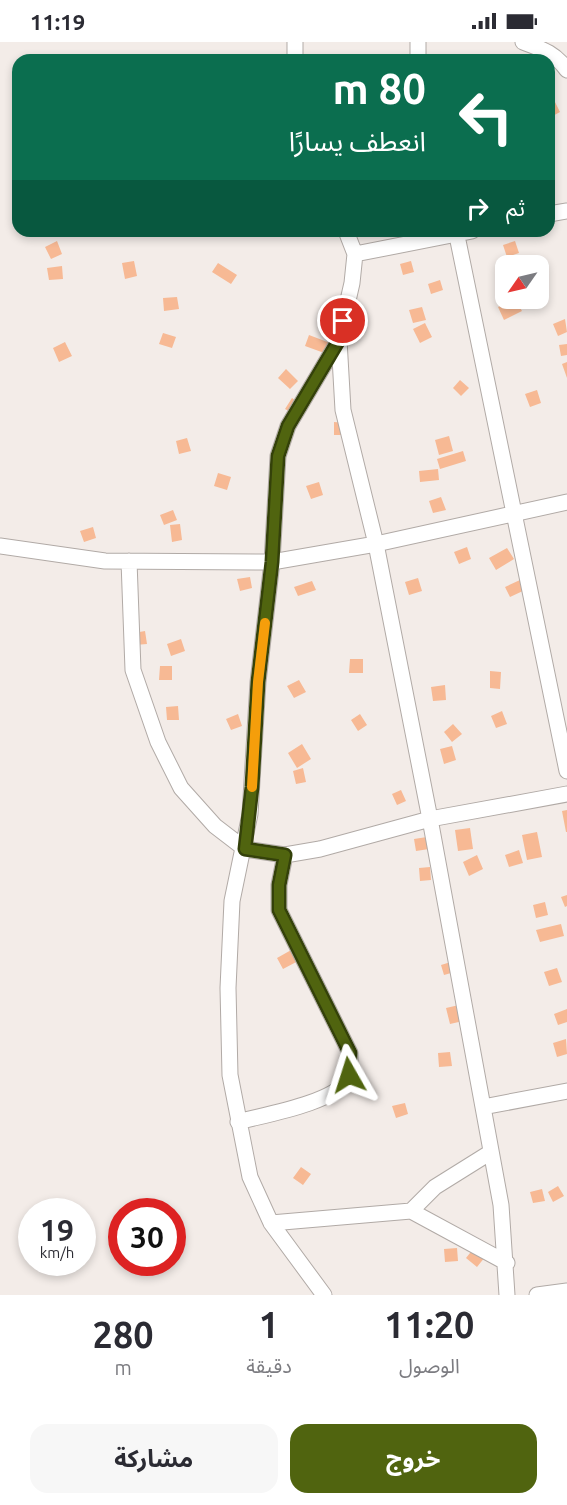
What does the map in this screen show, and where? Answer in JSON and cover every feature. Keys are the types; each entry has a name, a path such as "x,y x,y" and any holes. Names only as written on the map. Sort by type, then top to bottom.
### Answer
{"street":[{"path":"523,42 552,54"},
{"path":"555,56 567,70"},
{"path":"348,237 355,254 352,283 339,340 343,410 376,544 430,819 491,1152 507,1263 507,1295"},
{"path":"355,254 438,237"},
{"path":"463,237 514,514 567,771"},
{"path":"324,1295 271,1222 250,1177 230,1075 228,988 232,901 237,871 245,849 252,787 258,682 272,562 278,456 288,426 339,340"},
{"path":"0,546 105,561 272,562 376,544 567,502"},
{"path":"129,561 133,670 158,742 181,788 215,826 245,849 285,855 320,849 430,819 567,794"},
{"path":"238,1122 328,1095 345,1084 349,1075 350,1053 279,910 279,885 285,855"},
{"path":"483,1107 567,1091"},
{"path":"411,1211 435,1187 491,1152"},
{"path":"271,1222 411,1211 507,1263"},
{"path":"537,1295 567,1291"}],"building":[{"path":"555,102 560,112 555,115"},
{"path":"57,241 62,254 51,259 45,247"},
{"path":"515,241 519,253 506,255 503,245"},
{"path":"134,261 137,276 125,279 122,263"},
{"path":"411,261 414,272 403,275 400,264"},
{"path":"218,263 237,275 231,284 212,272"},
{"path":"62,266 63,279 49,280 47,268"},
{"path":"440,280 443,290 431,294 428,284"},
{"path":"177,297 179,309 164,311 163,298"},
{"path":"337,300 340,312 327,315 324,304"},
{"path":"422,307 426,320 413,323 409,310"},
{"path":"499,309 521,309 522,311 504,320"},
{"path":"565,319 567,332 558,336 553,324"},
{"path":"425,323 432,337 420,343 413,329"},
{"path":"163,333 176,337 172,348 159,344"},
{"path":"309,335 330,343 327,354 305,346"},
{"path":"65,342 72,356 59,362 53,348"},
{"path":"567,344 567,355 561,356 559,345"},
{"path":"567,362 567,378 562,364"},
{"path":"286,369 298,381 290,389 278,378"},
{"path":"460,380 469,388 461,396 453,388"},
{"path":"537,390 541,403 530,407 525,394"},
{"path":"292,398 302,405 296,415 285,409"},
{"path":"334,422 347,423 346,435 334,435"},
{"path":"449,436 453,451 439,455 435,440"},
{"path":"187,438 191,451 179,454 176,441"},
{"path":"463,451 466,461 440,469 437,459"},
{"path":"438,469 439,480 420,482 419,471"},
{"path":"218,473 231,477 227,490 214,486"},
{"path":"319,482 323,495 311,499 306,486"},
{"path":"441,497 446,510 433,513 429,501"},
{"path":"173,510 177,520 164,525 160,515"},
{"path":"180,524 182,540 172,542 170,525"},
{"path":"93,527 96,538 84,542 80,531"},
{"path":"467,547 471,559 459,564 454,552"},
{"path":"507,548 514,559 496,570 489,558"},
{"path":"250,577 252,588 240,591 237,579"},
{"path":"418,578 422,591 409,595 405,582"},
{"path":"520,580 525,590 510,597 505,587"},
{"path":"312,581 316,590 298,596 294,587"},
{"path":"145,631 147,644 135,645 134,633"},
{"path":"181,639 185,651 171,656 167,644"},
{"path":"350,659 363,659 363,673 349,673"},
{"path":"160,666 172,666 172,680 159,680"},
{"path":"490,671 501,672 500,689 490,688"},
{"path":"299,680 306,692 294,698 287,686"},
{"path":"445,685 446,700 433,701 431,687"},
{"path":"178,706 179,720 167,720 166,707"},
{"path":"502,711 507,724 496,728 491,716"},
{"path":"238,714 242,726 231,730 226,719"},
{"path":"360,714 367,725 358,731 351,720"},
{"path":"453,724 462,734 452,742 444,732"},
{"path":"302,744 311,759 297,768 288,753"},
{"path":"452,746 456,760 444,764 440,749"},
{"path":"303,768 306,782 296,784 293,771"},
{"path":"401,790 406,801 397,805 392,794"},
{"path":"567,810 567,832 566,832 562,811"},
{"path":"470,828 473,849 458,851 455,830"},
{"path":"537,832 542,857 527,860 522,835"},
{"path":"427,837 429,849 416,851 414,839"},
{"path":"519,850 523,863 509,867 505,855"},
{"path":"477,855 483,869 469,876 463,862"},
{"path":"430,867 431,880 420,881 419,868"},
{"path":"567,895 567,906 565,907 561,897"},
{"path":"545,902 548,915 536,918 533,905"},
{"path":"561,924 564,936 540,942 536,930"},
{"path":"293,949 300,960 283,969 277,958"},
{"path":"454,961 458,971 444,975 441,965"},
{"path":"557,968 562,982 549,986 544,972"},
{"path":"459,1005 463,1021 450,1024 446,1008"},
{"path":"567,1009 567,1022 558,1025 554,1014"},
{"path":"566,1039 567,1054 557,1057 553,1043"},
{"path":"450,1052 452,1066 439,1067 438,1053"},
{"path":"405,1103 408,1114 396,1118 392,1106"},
{"path":"301,1167 311,1174 303,1185 293,1178"},
{"path":"558,1186 564,1196 553,1202 548,1192"},
{"path":"542,1189 545,1201 533,1203 530,1192"},
{"path":"457,1248 458,1261 445,1262 444,1249"},
{"path":"474,1248 485,1257 477,1267 466,1258"}],"slow traffic":[{"path":"252,787 258,682 265,623"}],"route":[{"path":"343,321 339,340 288,426 278,456 273,498 272,562 258,682 250,814 245,849 285,855 277,898 279,910 350,1053 349,1075"}]}
